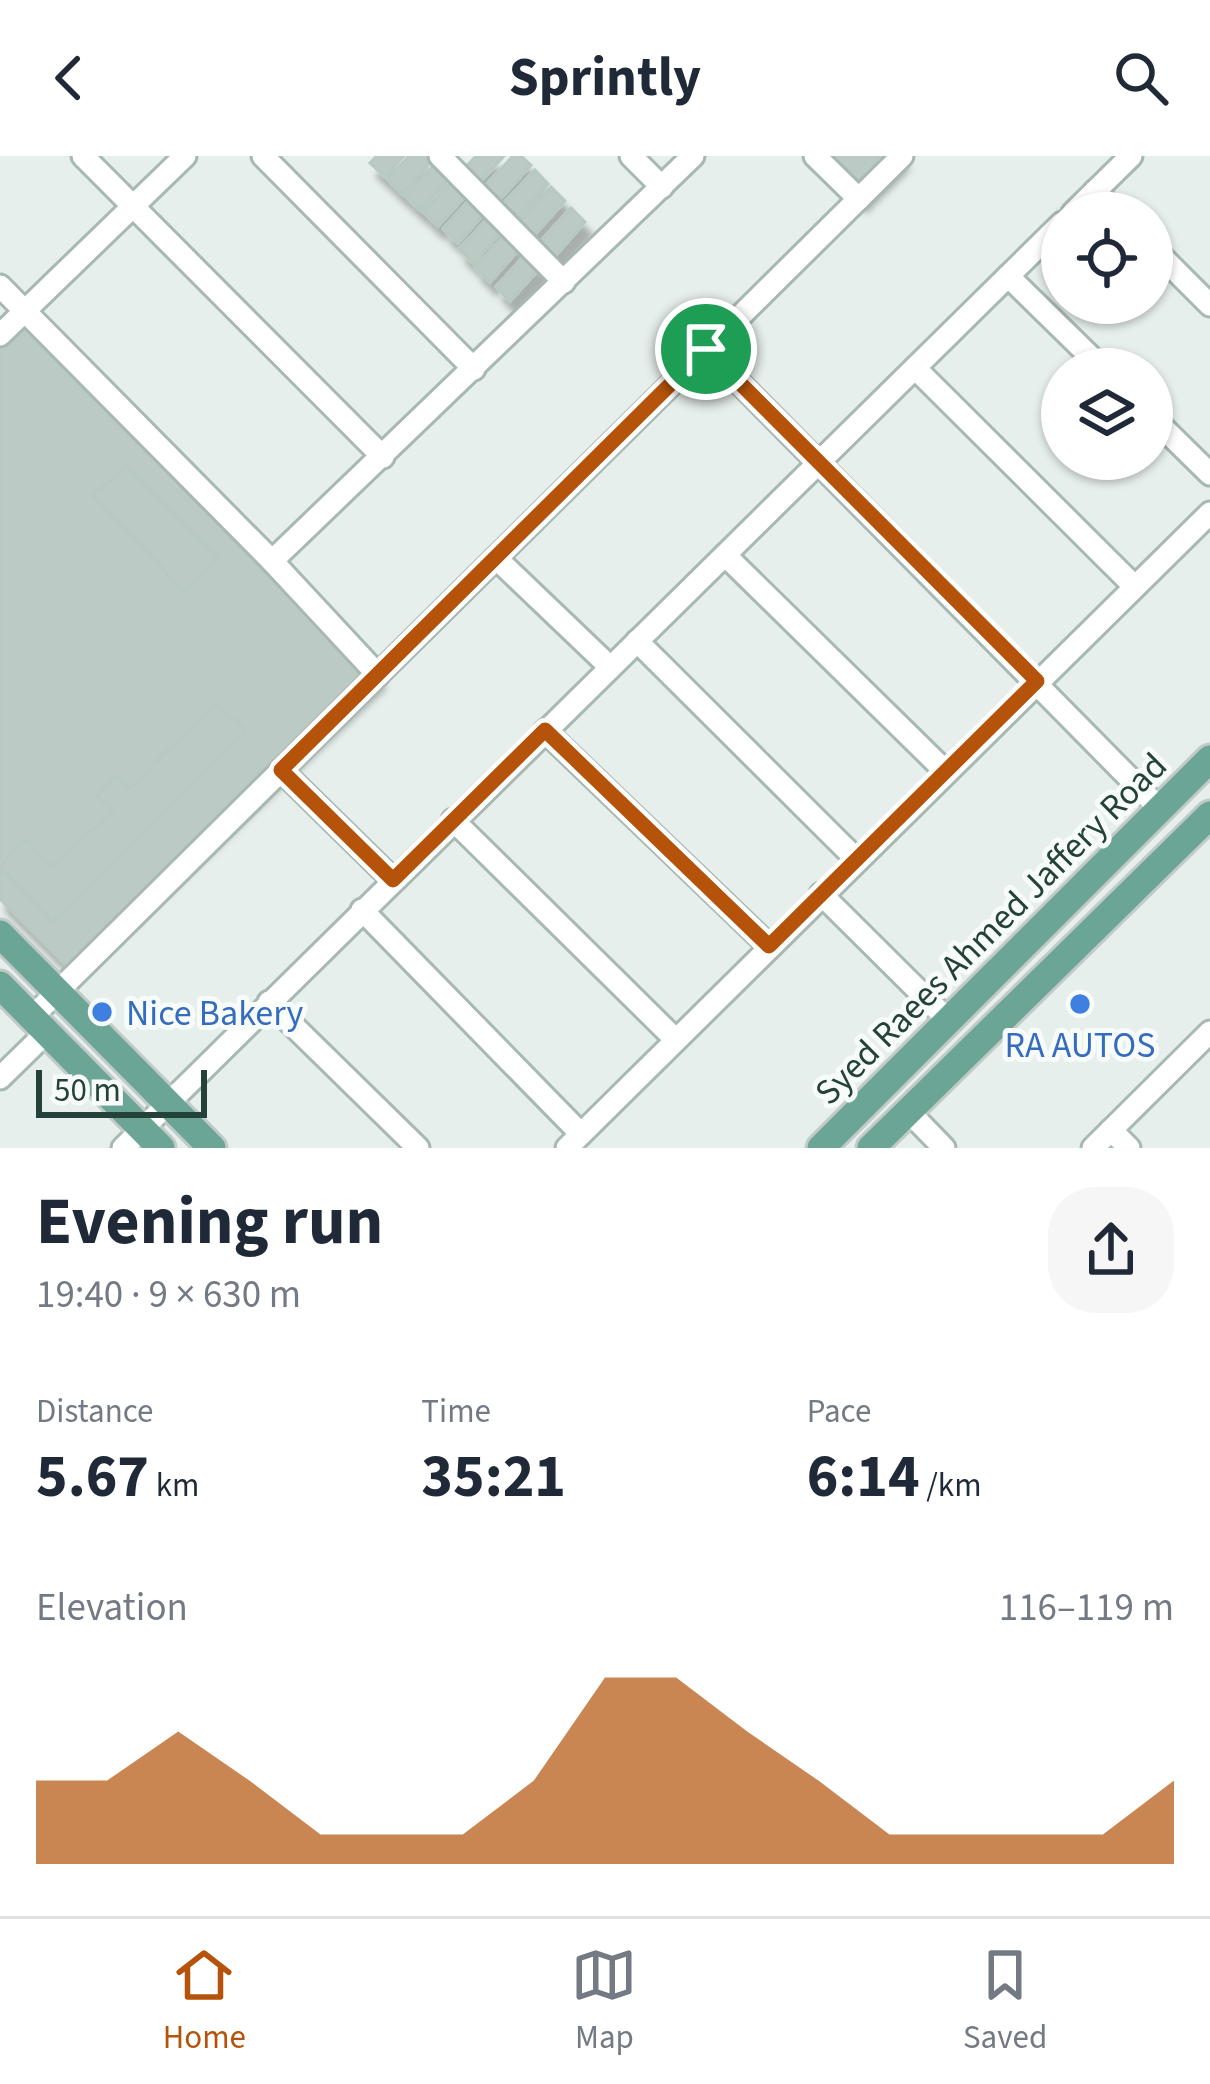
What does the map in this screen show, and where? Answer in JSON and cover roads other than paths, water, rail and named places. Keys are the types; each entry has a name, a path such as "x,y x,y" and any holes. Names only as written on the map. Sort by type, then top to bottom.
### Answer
{"main road":[{"name":"Syed Raees Ahmed Jaffery Road","path":"821,1148 1210,759"},
{"name":"Syed Raees Ahmed Jaffery Road","path":"871,1148 1210,815"},
{"path":"0,934 212,1148"},
{"path":"0,985 142,1142"},
{"path":"926,1045 925,1057 931,1067 943,1072 955,1068"},
{"path":"901,1070 922,1075 916,1105"}],"street":[{"path":"83,156 383,457"},
{"path":"0,335 185,156"},
{"path":"263,156 474,369"},
{"path":"440,156 564,282"},
{"path":"631,156 662,187"},
{"path":"272,561 693,156"},
{"path":"814,156 859,199"},
{"path":"0,1078 56,993 902,156"},
{"path":"1095,191 1130,156"},
{"path":"142,1142 168,1105 269,1002 1041,244"},
{"path":"1173,269 1210,305"},
{"path":"1008,276 1082,348"},
{"path":"0,286 378,675"},
{"path":"706,349 1160,808"},
{"path":"915,368 1134,586"},
{"path":"1173,438 1210,474"},
{"path":"362,910 574,1141 1210,513"},
{"path":"724,555 945,771"},
{"path":"496,558 610,667"},
{"path":"637,641 856,859"},
{"path":"545,730 769,946"},
{"path":"281,770 393,880"},
{"path":"453,820 675,1039"},
{"path":"821,893 950,1021"},
{"path":"269,1002 418,1148"},
{"path":"1093,1148 1210,1032"},
{"path":"916,1105 944,1148"},
{"path":"1111,1130 1129,1148"}],"place":[{"name":"RA AUTOS","path":"1080,1004"},
{"name":"Nice Bakery","path":"102,1012"}]}
